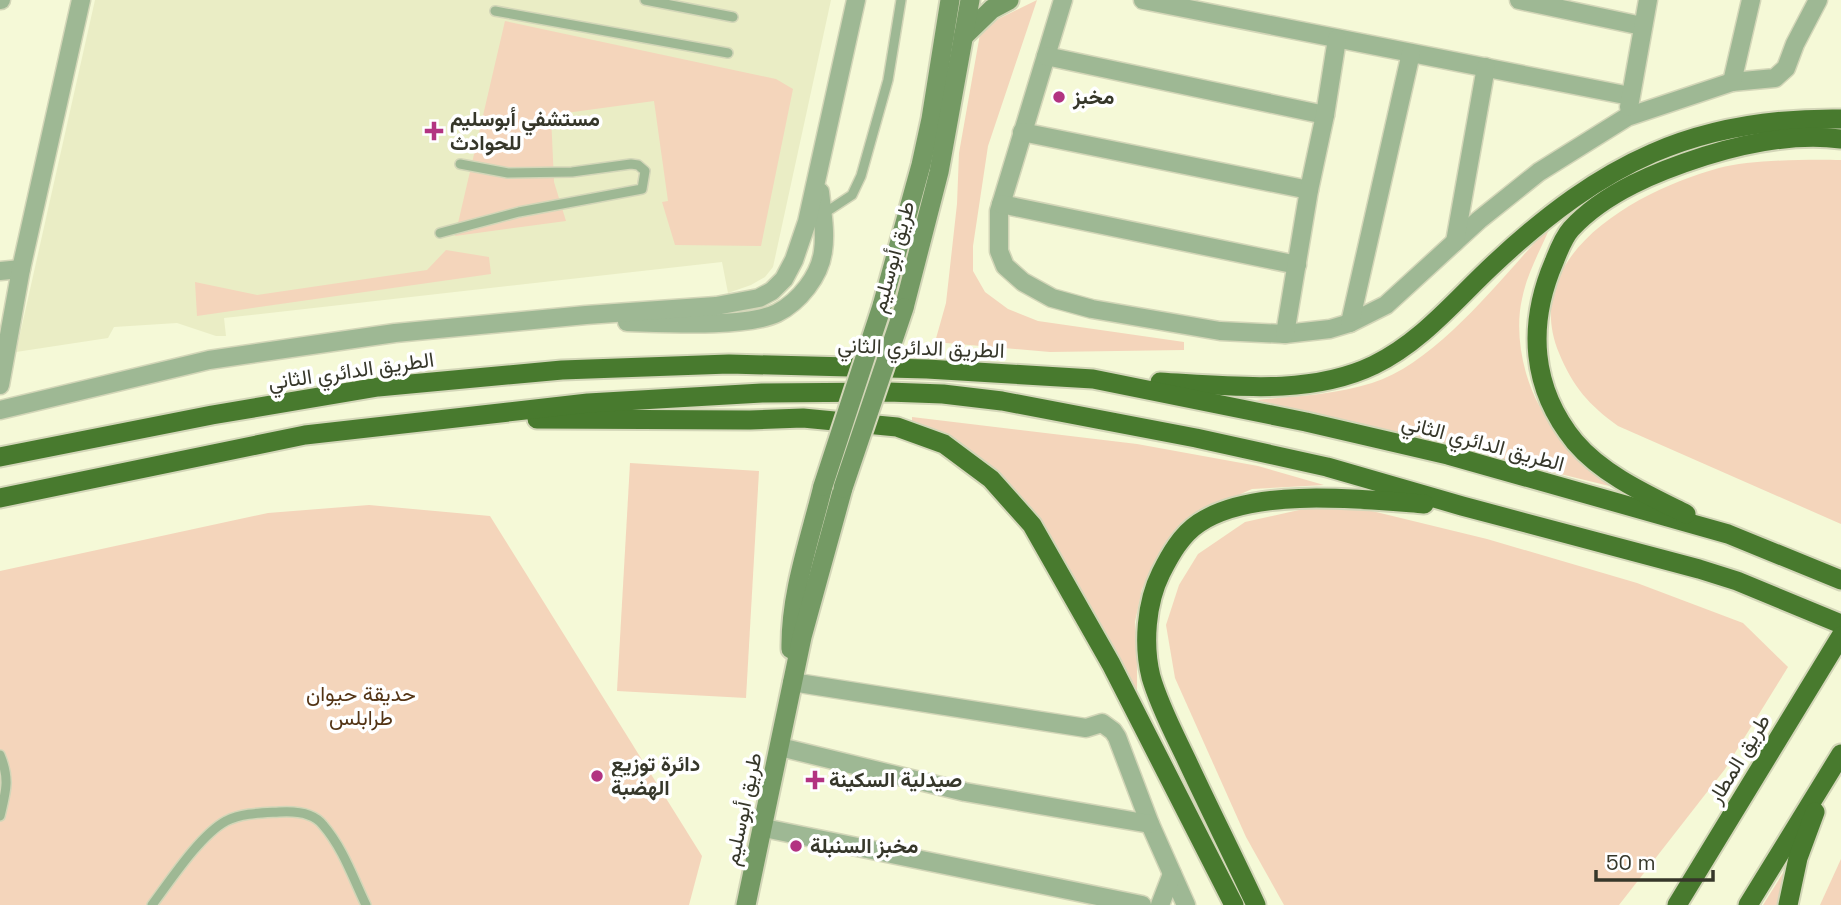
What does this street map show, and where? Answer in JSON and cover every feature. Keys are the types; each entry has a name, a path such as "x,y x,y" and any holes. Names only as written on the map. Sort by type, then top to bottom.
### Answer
{"highway":[{"path":"1093,379 1271,386 1312,382 1354,372 1401,349 1430,327 1495,263 1548,217 1590,187 1642,157 1730,127 1757,122 1841,119"},
{"path":"1728,534 1639,490 1598,463 1576,443 1558,417 1537,363 1538,310 1546,279 1569,231 1600,205 1639,181 1681,163 1727,149 1784,139 1841,139"},
{"name":"الطريق الدائري الثاني","path":"0,457 212,415 378,387 562,370 729,364 928,369 1093,379 1306,422 1448,456 1728,534 1841,580"},
{"path":"0,498 305,435 588,402 762,393 888,391 943,394 1002,401 1196,438 1327,467 1699,569 1802,606 1841,624"},
{"path":"448,418 803,418 897,427 944,444 991,479 1032,525 1111,664 1234,905"},
{"path":"1256,905 1168,721 1151,676 1147,630 1152,598 1154,588 1173,550 1198,523 1231,508 1272,500 1372,500 1462,506"},
{"name":"طريق المطار","path":"1677,905 1841,636"},
{"path":"1748,905 1841,754"},
{"path":"1788,905 1798,858 1828,774"}],"main road":[{"name":"طريق أبوسليم","path":"746,905 764,828 792,681 791,634 797,586 833,487 924,154 950,0"},
{"name":"طريق أبوسليم","path":"833,487 864,424 904,308 939,172 970,0"},
{"path":"963,37 992,9 1009,0"}],"street":[{"path":"0,385 21,269 81,0"},
{"path":"0,410 209,360 396,333 716,306 759,298 772,291 784,279 794,260 813,202 856,0"},
{"path":"1063,0 1001,204 997,230 999,251 1005,266 1023,282 1052,298 1092,309 1220,331 1285,334 1330,329 1350,323 1386,305 1455,242 1539,172 1627,117 1732,82 1775,78 1782,74 1818,0"},
{"path":"1143,0 1630,96"},
{"path":"1519,0 1642,26"},
{"path":"1627,117 1648,0"},
{"path":"1732,82 1751,0"},
{"path":"1285,334 1338,39"},
{"path":"1350,323 1411,53"},
{"path":"1046,56 1325,115"},
{"path":"1455,242 1486,68"},
{"path":"1023,132 1309,190"},
{"path":"561,319 688,323 736,321 776,314 803,294 823,254 818,179"},
{"path":"1001,204 1297,265"},
{"path":"0,271 21,269"},
{"path":"792,681 1086,727 1102,723 1117,737 1150,824 1186,905"},
{"path":"780,747 965,792 1150,824"},
{"path":"764,828 1142,905"},
{"path":"1160,905 1172,874"}],"lane":[{"path":"645,0 733,17"},
{"path":"822,215 852,195 861,176 888,80 901,0"},
{"path":"495,11 728,53"},
{"path":"440,233 519,212 642,189 645,171 638,165 631,164 572,172 508,173 460,163"},
{"path":"0,755 7,772 0,816"},
{"path":"152,905 194,849 225,821 251,813 284,812 304,812 322,822 346,861 366,905"}],"shaded area":[{"name":"مستشفي أبوسليم للحوادث","path":"95,0 831,0 773,267 765,277 751,285 728,293 722,262 224,318 226,336 216,336 177,323 114,327 108,338 16,352"}],"green space":[{"path":"1037,0 988,146 973,246 973,271 985,292 1008,309 1038,321 1184,342 1184,350 1050,352 935,342 946,303 957,204 959,153 980,34 998,19"},
{"path":"505,21 776,79 793,89 761,246 675,245 662,202 668,201 654,101 551,115 554,182 566,221 455,236"},
{"path":"1841,160 1841,524 1618,426 1590,403 1576,386 1559,353 1551,317 1556,285 1571,256 1594,231 1655,192 1688,178 1732,165"},
{"path":"1551,225 1527,280 1522,299 1519,331 1529,382 1544,413 1561,434 1630,491 1256,400 1343,390 1372,383 1397,372 1445,337 1469,315"},
{"path":"446,250 489,257 491,274 197,316 195,282 257,295 427,270"},
{"path":"912,417 1137,444 1258,466 1324,485 1252,489 1194,515 1166,543 1142,589 1135,622 1137,694 1040,524 912,423"},
{"path":"630,463 759,471 746,698 617,691"},
{"path":"1335,502 1487,539 1637,583 1743,623 1788,667 1725,769 1619,905 1284,905 1246,837 1175,678 1166,625 1179,585 1198,554 1245,522"},
{"name":"حديقة حيوان طرابلس","path":"369,505 490,516 702,856 689,905 0,905 0,571 268,513"},
{"path":"1841,859 1841,905 1820,905"},
{"path":"1786,868 1780,905 1763,905"}],"place":[{"name":"مخبز","path":"1059,97"},
{"name":"مستشفي أبوسليم للحوادث","path":"434,131"},
{"name":"دائرة توزيع الهضبة","path":"597,776"},
{"name":"صيدلية السكينة","path":"815,780"},
{"name":"مخبز السنبلة","path":"796,846"}]}
